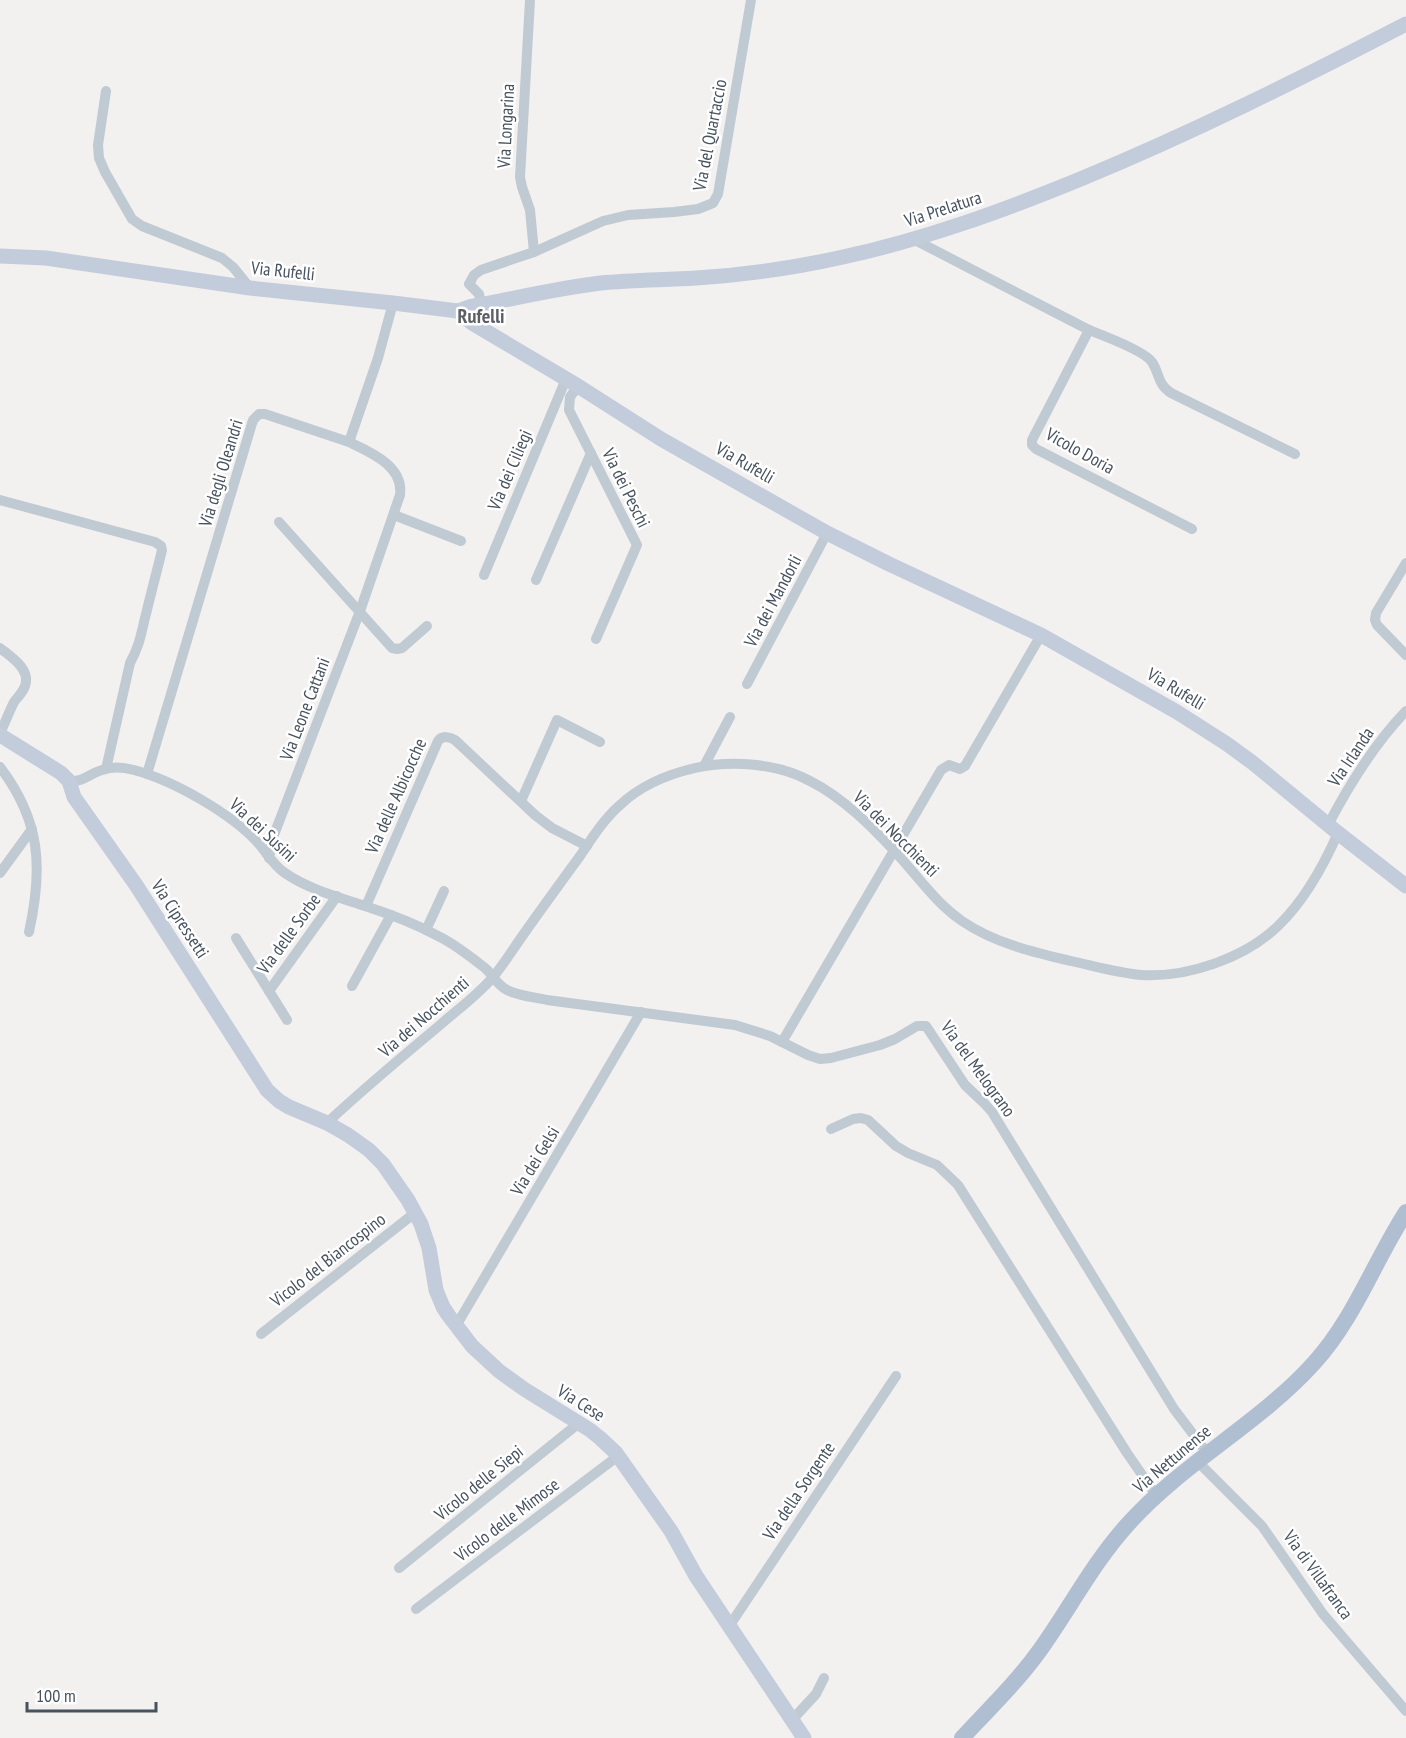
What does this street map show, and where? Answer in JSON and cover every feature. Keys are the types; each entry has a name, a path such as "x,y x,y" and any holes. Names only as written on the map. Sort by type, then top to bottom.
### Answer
{"main road":[{"name":"Via Nettunense","path":"962,1738 1030,1663 1113,1542 1128,1524 1156,1495 1281,1395 1323,1353 1345,1321 1406,1212"}],"street":[{"name":"Via Longarina","path":"530,0 520,177 530,210 534,252"},
{"name":"Via del Quartaccio","path":"481,305 479,294 469,284 474,275 493,265 534,252 603,221 628,215 693,210 715,200 751,0"},
{"name":"Via Prelatura","path":"458,311 602,283 699,278 772,270 840,258 913,239 1024,202 1114,165 1213,121 1406,24"},
{"path":"106,91 98,152 103,167 132,219 140,225 226,261 250,288"},
{"path":"913,239 1089,330 1148,357 1160,383 1171,393 1295,454"},
{"name":"Via Rufelli","path":"0,256 46,258 250,288 458,311 472,323 662,439 827,533 1041,635 1168,706 1253,763 1406,886"},
{"path":"349,442 393,303"},
{"name":"Vicolo Doria","path":"1089,330 1032,440 1032,445 1192,529"},
{"name":"Via dei Peschi","path":"572,382 569,410 637,545 596,639"},
{"name":"Via dei Ciliegi","path":"484,575 572,382"},
{"name":"Via degli Oleandri","path":"147,774 255,418 259,414 266,414 349,442"},
{"name":"Via Leone Cattani","path":"269,858 271,844 360,611 401,492 398,478 391,468 377,457 349,442"},
{"path":"536,580 591,453"},
{"path":"0,500 155,542 161,546 162,550 142,635 130,663 106,769"},
{"path":"394,516 461,542"},
{"path":"279,522 390,646 395,649 404,647 427,626"},
{"name":"Via dei Mandorli","path":"747,684 827,533"},
{"path":"1406,563 1376,613 1375,620 1406,655"},
{"path":"782,1042 943,768 949,765 962,768 966,764 1041,635"},
{"path":"0,648 18,663 26,681 0,734"},
{"name":"Via Irlanda","path":"1333,829 1350,786 1406,711"},
{"path":"704,766 730,717"},
{"path":"520,801 557,720 600,742"},
{"name":"Via Cipressetti","path":"0,734 61,773 69,781 74,797 136,885 261,1081 271,1093 283,1104 327,1123"},
{"name":"Via delle Albicocche","path":"366,906 440,738 449,737 455,740 552,828 587,846"},
{"name":"Via dei Nocchienti","path":"327,1123 493,977 614,810 642,789 687,770 732,764 757,766 803,777 822,788 867,823 941,904 965,923 986,934 1028,950 1135,974 1158,975 1209,966 1239,952 1273,930 1294,908 1326,859 1333,829"},
{"path":"0,767 20,798 32,829 38,881 29,932"},
{"name":"Via dei Susini","path":"69,781 83,780 106,769 121,768 147,774 209,804 233,821 259,844 277,867 288,875 443,938 484,967 493,977"},
{"name":"Via Leone Cattani","path":"259,844 269,836 280,820"},
{"path":"0,873 32,829"},
{"path":"426,930 444,891"},
{"name":"Via delle Sorbe","path":"269,991 337,896"},
{"path":"352,986 391,915"},
{"name":"Via delle Sorbe","path":"236,938 287,1020"},
{"name":"Via del Melograno","path":"493,977 502,986 517,994 547,1000 735,1025 812,1056 826,1059 888,1042 917,1026 923,1025 928,1028 963,1082 992,1112 1203,1458"},
{"name":"Via dei Gelsi","path":"456,1326 641,1012"},
{"path":"831,1129 853,1119 867,1120 896,1146 937,1165 958,1185 1127,1453 1156,1495"},
{"name":"Via Cese","path":"327,1123 354,1139 378,1158 416,1212 427,1242 439,1297 444,1310 456,1326 499,1371 579,1423 600,1438 618,1456 676,1538 696,1576 804,1738"},
{"name":"Vicolo del Biancospino","path":"261,1334 416,1212"},
{"name":"Via della Sorgente","path":"730,1625 896,1376"},
{"name":"Vicolo delle Siepi","path":"399,1568 579,1423"},
{"name":"Vicolo delle Mimose","path":"416,1609 618,1456"},
{"name":"Via di Villafranca","path":"1203,1458 1262,1526 1323,1614 1406,1711"},
{"path":"792,1720 816,1694 824,1678"}],"district":[{"name":"Rufelli","path":"481,316"}]}
